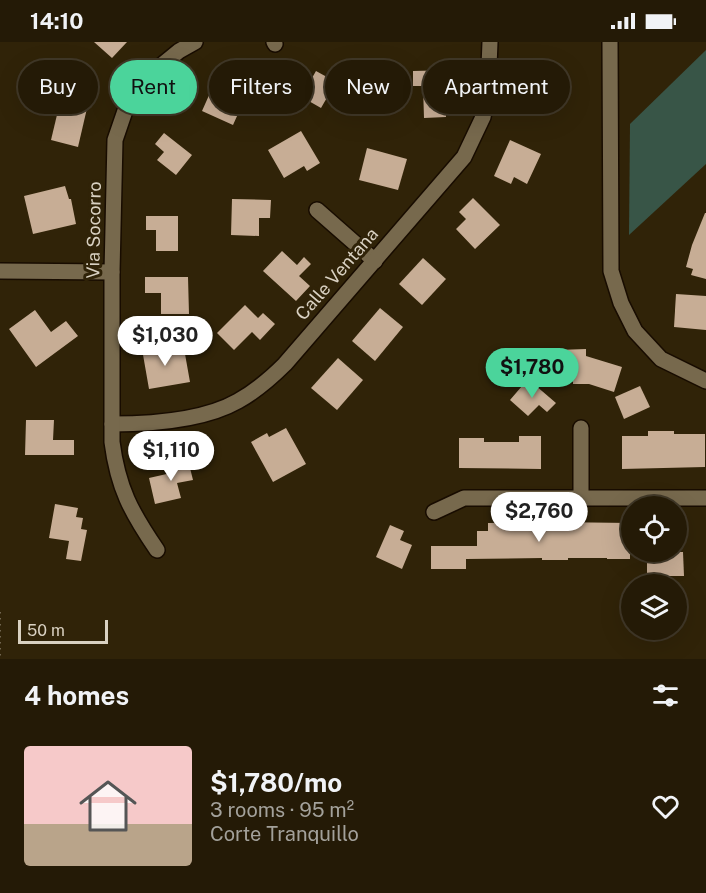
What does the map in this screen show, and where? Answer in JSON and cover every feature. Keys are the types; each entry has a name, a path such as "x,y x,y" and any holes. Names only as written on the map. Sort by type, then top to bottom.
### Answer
{"street":[{"name":"Via Socorro","path":"157,550 124,496 112,442 115,140 127,105 146,78 179,51 195,42"},
{"name":"Calle Ventana","path":"112,424 144,424 208,413 237,402 265,384 285,364 464,157 483,117 489,91 490,42"},
{"path":"610,42 611,271 621,303 635,331 661,359 706,381"},
{"path":"317,210 375,261"},
{"path":"0,271 112,272"},
{"path":"581,428 581,498"},
{"path":"434,513 464,498 706,498"}],"path":[{"path":"0,612 0,659"}],"green space":[{"path":"706,50 706,164 629,235 630,124"}],"building":[{"path":"94,42 127,42 112,58"},
{"path":"316,71 325,76 325,101 321,108 313,103 313,76"},
{"path":"413,71 423,71 423,86 413,86"},
{"path":"209,95 209,114 238,114 233,125 202,111"},
{"path":"57,114 86,114 78,147 51,140"},
{"path":"424,114 446,114 446,117 424,118"},
{"path":"301,131 320,163 307,171 304,166 284,178 268,150"},
{"path":"164,133 192,155 176,175 157,160 164,152 155,144"},
{"path":"510,140 541,154 527,184 514,177 511,184 494,176"},
{"path":"367,148 407,159 398,190 359,180"},
{"path":"65,186 69,199 71,199 76,224 33,234 24,196"},
{"path":"473,198 500,225 475,249 456,229 466,219 459,212"},
{"path":"232,199 271,200 270,218 259,218 259,236 231,235"},
{"path":"705,213 706,279 691,275 693,269 686,267"},
{"path":"146,216 178,216 178,251 156,251 156,230 146,230"},
{"path":"282,251 297,265 304,257 311,264 299,276 310,286 296,301 263,271"},
{"path":"423,258 446,279 422,305 399,284"},
{"path":"145,277 188,277 189,314 161,314 161,293 145,293"},
{"path":"676,294 706,296 706,330 674,327"},
{"path":"245,305 258,318 263,313 275,324 260,340 252,332 234,350 217,333"},
{"path":"380,308 403,327 375,361 352,341"},
{"path":"35,310 51,332 66,321 78,336 36,367 9,329"},
{"path":"174,343 176,355 185,354 190,382 149,389 142,349"},
{"path":"586,349 586,356 622,367 614,392 589,384 573,384 573,375 558,375 557,350"},
{"path":"338,358 363,380 337,410 311,388"},
{"path":"528,379 556,403 547,412 539,405 528,416 510,400"},
{"path":"640,386 650,407 624,419 615,397"},
{"path":"26,420 54,420 53,440 74,440 74,455 25,455"},
{"path":"286,428 306,464 273,482 251,442 267,433 269,437"},
{"path":"648,431 705,434 705,467 622,469 622,436 648,436"},
{"path":"519,436 541,436 541,469 459,468 459,438 484,438 484,442 519,442"},
{"path":"188,460 193,480 177,483 181,498 155,504 149,478 171,473 169,464"},
{"path":"55,504 78,508 76,517 83,518 81,529 87,530 81,561 66,559 69,541 49,538"},
{"path":"488,523 621,523 621,559 466,559 466,569 431,569 431,546 477,546 477,531 488,531"},
{"path":"390,525 404,531 400,540 412,545 402,569 376,557"},
{"path":"647,562 683,562 684,574 647,574"}]}
